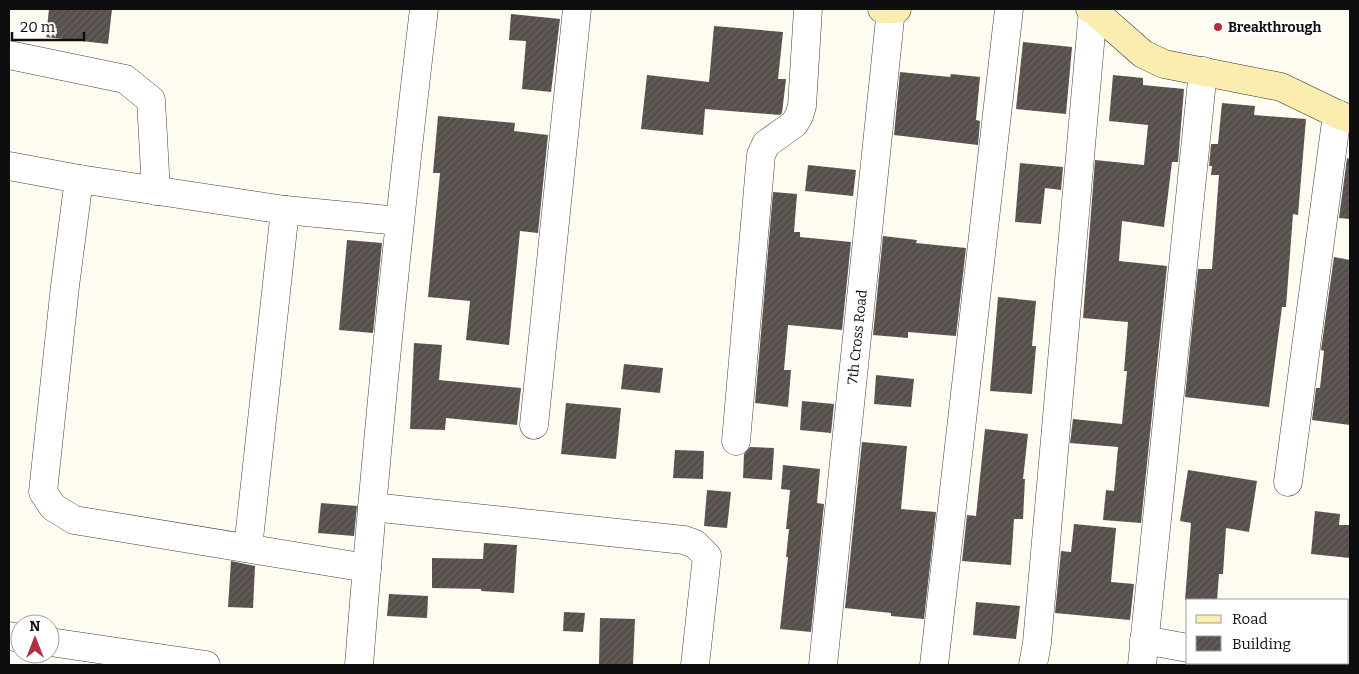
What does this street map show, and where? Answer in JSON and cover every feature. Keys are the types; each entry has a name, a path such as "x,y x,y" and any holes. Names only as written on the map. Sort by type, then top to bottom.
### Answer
{"main road":[{"path":"1092,10 1143,54 1164,64 1281,88 1343,116"}],"street":[{"path":"359,665 399,221 424,9"},
{"path":"534,425 577,9"},
{"path":"736,441 760,155 766,144 794,124 799,116 802,106 808,9"},
{"name":"7th Cross Road","path":"823,665 890,9"},
{"path":"934,665 1010,9"},
{"path":"1033,665 1037,642 1092,10"},
{"path":"9,55 125,79 151,100 156,191"},
{"path":"1186,648 1143,652 1203,71"},
{"path":"1288,482 1343,116"},
{"path":"9,166 79,179 284,210 399,221"},
{"path":"79,179 65,286 43,492 54,507 74,520 367,568"},
{"path":"248,548 284,210"},
{"path":"372,508 684,540 695,544 706,556 695,665"},
{"path":"60,643 206,665"}],"building":[{"path":"49,9 112,9 108,44 46,37"},
{"path":"511,14 560,19 551,92 522,89 526,41 509,40"},
{"path":"714,26 783,32 778,79 786,79 782,113 780,115 705,109 703,135 641,129 647,75 709,82"},
{"path":"1023,42 1072,47 1066,114 1016,109"},
{"path":"900,72 950,77 951,74 980,77 976,120 980,121 978,145 894,135"},
{"path":"1113,75 1143,78 1143,85 1184,89 1178,162 1172,162 1164,227 1122,221 1119,261 1167,266 1141,523 1103,520 1106,490 1114,491 1118,447 1070,443 1073,419 1122,424 1127,371 1124,371 1128,322 1083,318 1095,160 1144,165 1148,125 1109,121"},
{"path":"1222,103 1255,106 1254,115 1306,119 1298,215 1293,214 1286,307 1282,307 1269,407 1185,397 1198,269 1212,269 1219,175 1211,175 1212,166 1209,166 1211,144 1218,144"},
{"path":"438,116 515,123 514,131 548,135 538,233 520,231 509,345 466,340 470,301 428,297 440,173 433,173"},
{"path":"1347,158 1350,159 1350,219 1339,218"},
{"path":"1020,163 1063,167 1061,190 1045,188 1041,224 1015,222"},
{"path":"808,165 856,170 853,196 805,191"},
{"path":"773,192 797,194 794,232 800,232 800,237 851,242 842,330 788,325 784,370 791,370 788,407 755,403"},
{"path":"883,236 917,240 916,243 966,248 956,336 908,332 908,338 873,335"},
{"path":"347,240 382,243 373,333 339,330"},
{"path":"1334,257 1350,260 1350,425 1312,420 1316,388 1320,388 1324,351 1321,350"},
{"path":"998,297 1036,301 1032,346 1036,346 1032,394 990,391"},
{"path":"414,343 442,345 439,380 521,388 517,425 446,418 445,430 410,429"},
{"path":"624,364 663,368 660,393 621,389"},
{"path":"876,375 914,379 911,407 874,404"},
{"path":"802,401 834,404 831,433 800,430"},
{"path":"566,403 621,408 616,459 561,454"},
{"path":"985,429 1028,434 1023,479 1025,479 1023,519 1014,519 1011,565 962,561 967,515 976,516"},
{"path":"862,442 907,446 901,509 936,512 924,619 891,616 891,613 845,608"},
{"path":"750,447 774,448 772,480 743,478 744,454"},
{"path":"675,450 704,451 703,479 673,478"},
{"path":"783,465 820,469 817,503 824,504 811,632 780,629 788,557 786,557 789,529 786,529 790,490 781,489"},
{"path":"1188,470 1257,481 1249,532 1226,528 1223,574 1219,574 1217,599 1185,600 1191,523 1180,521"},
{"path":"707,490 731,492 727,528 704,526"},
{"path":"321,503 357,506 354,536 318,533"},
{"path":"1315,511 1340,514 1339,525 1350,525 1350,558 1311,554"},
{"path":"1074,524 1116,528 1111,582 1134,584 1130,620 1055,613 1061,551 1071,552"},
{"path":"484,543 517,545 514,593 481,591 481,589 432,588 432,558 483,559"},
{"path":"231,561 255,566 253,608 228,607"},
{"path":"389,594 428,596 427,618 387,616"},
{"path":"976,602 1020,606 1016,639 973,635"},
{"path":"564,612 585,613 583,632 563,631"},
{"path":"600,618 635,619 633,665 599,665"}],"place":[{"name":"Breakthrough","path":"1218,27"}]}
